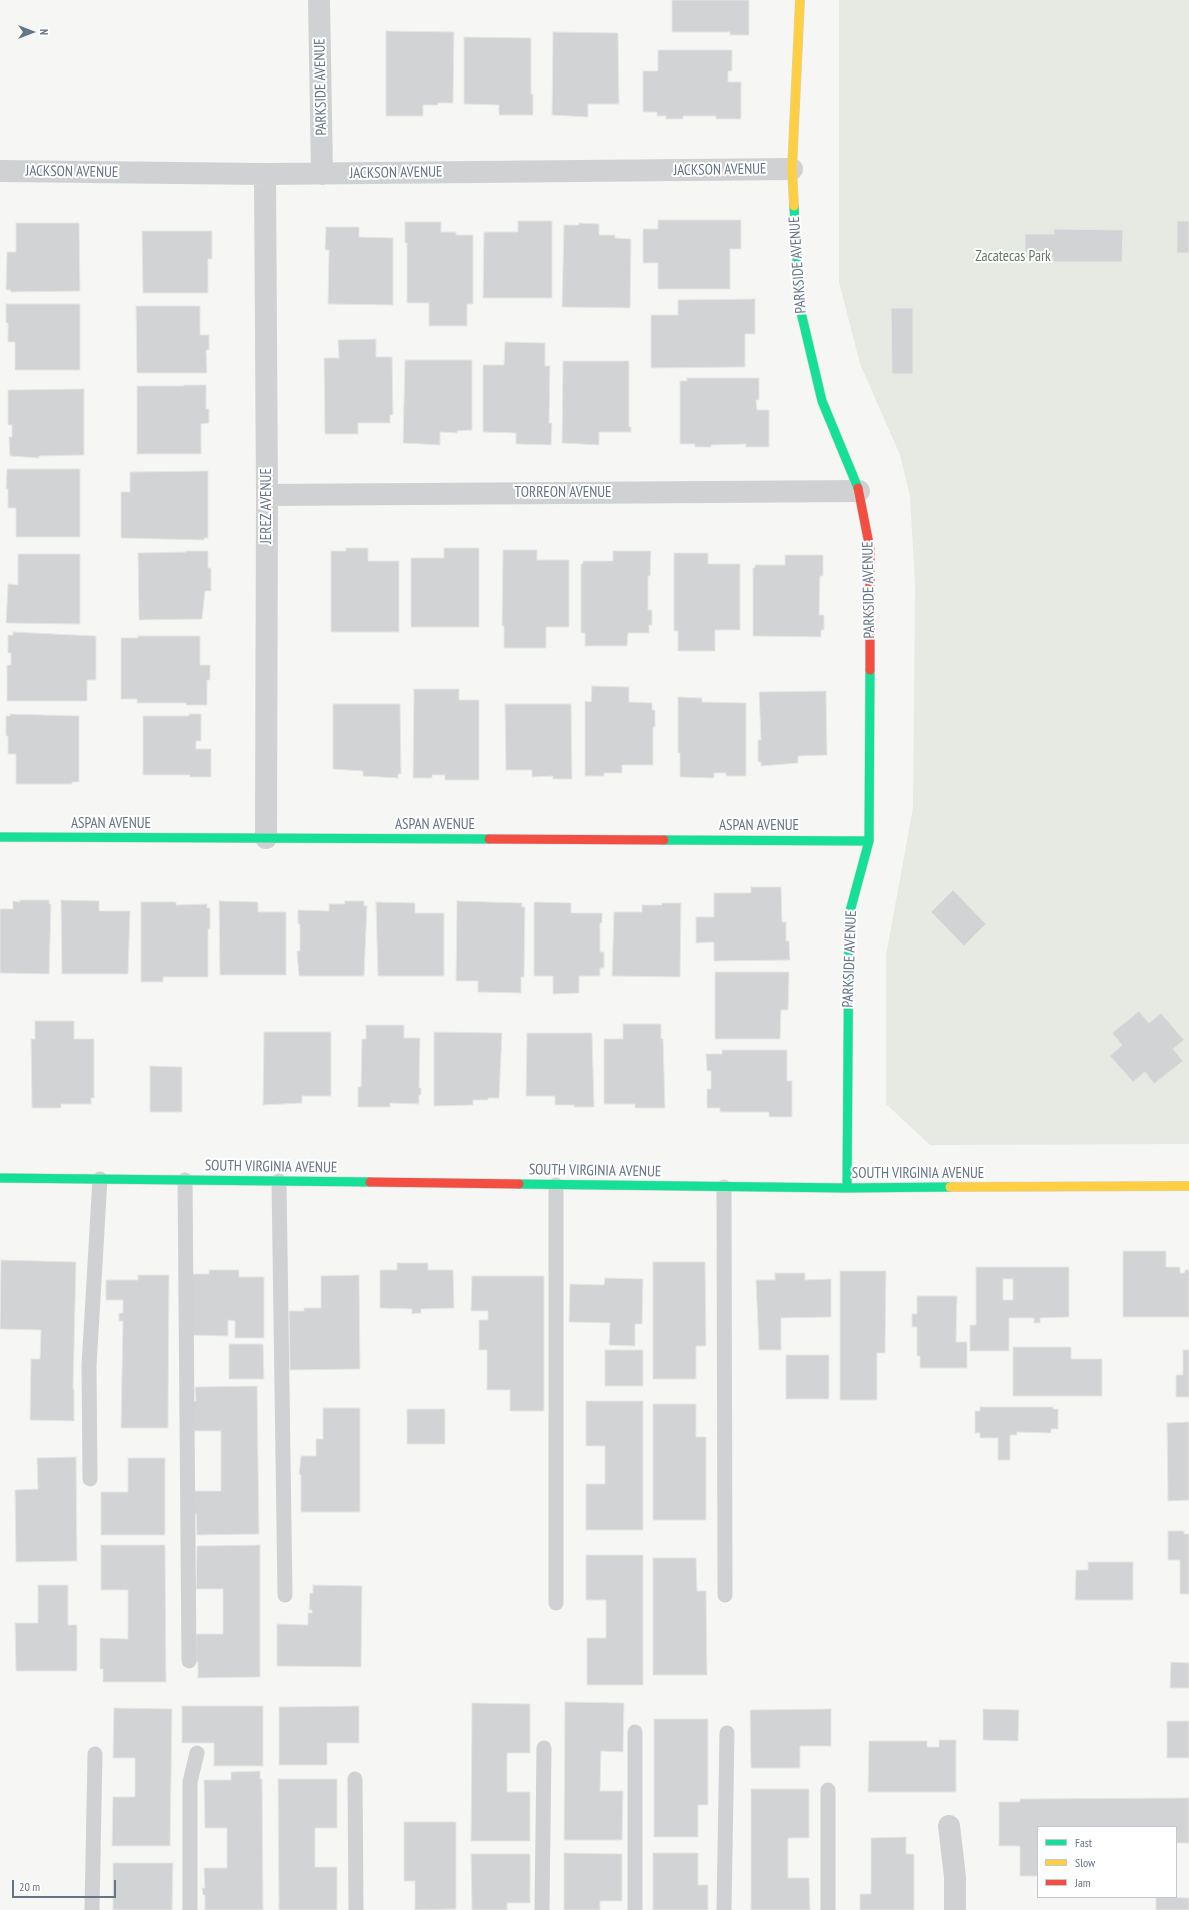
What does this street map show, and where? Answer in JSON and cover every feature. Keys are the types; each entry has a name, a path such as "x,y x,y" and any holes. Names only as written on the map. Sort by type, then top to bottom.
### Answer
{"street":[{"name":"PARKSIDE AVENUE","path":"319,0 322,174"},
{"name":"PARKSIDE AVENUE","path":"800,0 792,170 800,308 822,401 859,491 870,549 869,841 849,915 847,1188"},
{"name":"JACKSON AVENUE","path":"0,171 322,174 792,170"},
{"name":"JEREZ AVENUE","path":"265,174 267,495 266,838"},
{"name":"TORREON AVENUE","path":"267,495 859,491"},
{"name":"ASPAN AVENUE","path":"0,837 869,841"},
{"name":"SOUTH VIRGINIA AVENUE","path":"0,1178 847,1188 1189,1186"},
{"path":"950,1826 955,1877 955,1910"}],"lane":[{"path":"90,1479 89,1366 100,1179"},
{"path":"185,1180 189,1661"},
{"path":"279,1181 285,1595"},
{"path":"556,1185 556,1603"},
{"path":"724,1187 725,1595"},
{"path":"635,1732 635,1910"},
{"path":"724,1910 727,1733"},
{"path":"542,1910 544,1748"},
{"path":"190,1910 190,1782 197,1753"},
{"path":"92,1910 94,1754"},
{"path":"355,1779 356,1910"},
{"path":"828,1790 828,1910"}],"green space":[{"name":"Zacatecas Park","path":"839,0 1189,0 1189,1144 930,1145 886,1104 886,955 913,808 915,584 910,496 900,455 860,364 839,282"}],"building":[{"path":"672,0 749,0 749,35 730,35 730,32 672,32"},
{"path":"386,31 454,32 453,103 423,105 423,116 386,116"},
{"path":"553,32 618,33 619,104 588,104 588,117 552,115"},
{"path":"464,37 531,38 531,94 533,94 533,115 499,115 499,105 464,104"},
{"path":"658,50 732,50 732,71 728,71 728,82 741,82 741,119 716,119 716,116 683,116 683,119 666,119 666,116 657,116 657,112 643,112 643,71 658,71"},
{"path":"658,220 741,220 741,249 730,249 730,289 658,289 658,263 643,263 643,229 658,229"},
{"path":"518,221 552,221 552,298 483,298 484,232 518,232"},
{"path":"1177,221 1189,221 1189,253 1177,253"},
{"path":"405,222 441,222 441,232 456,232 456,235 473,235 473,304 467,304 467,326 429,326 429,303 407,303 407,243 405,243"},
{"path":"16,223 79,223 80,291 11,292 11,290 6,290 7,252 16,252"},
{"path":"579,223 599,224 599,235 615,235 615,238 631,239 630,308 562,307 564,225 579,225"},
{"path":"326,227 359,227 359,237 393,238 393,305 328,304 329,250 325,250"},
{"path":"1054,229 1123,230 1122,262 1053,262 1053,257 1025,257 1025,234 1054,234"},
{"path":"142,231 212,231 212,259 208,259 208,293 143,293"},
{"path":"755,299 755,334 745,334 745,367 651,368 651,315 678,315 678,300"},
{"path":"6,304 80,304 80,370 15,370 15,342 8,342"},
{"path":"136,306 200,306 200,335 209,335 209,350 206,350 207,373 137,373"},
{"path":"891,308 913,308 913,374 892,374"},
{"path":"376,339 376,357 392,357 393,415 390,415 390,423 358,423 358,434 325,434 324,358 339,358 338,340"},
{"path":"505,342 545,343 545,366 550,366 549,423 552,423 551,445 516,444 516,433 483,432 483,365 504,365"},
{"path":"405,360 472,360 472,430 457,431 457,433 440,432 440,445 403,443"},
{"path":"563,361 629,361 629,427 631,427 631,432 599,432 599,445 562,443"},
{"path":"687,378 759,378 759,400 756,400 757,410 769,410 769,447 746,447 746,444 695,447 695,444 680,444 680,381 687,381"},
{"path":"206,385 206,409 209,409 209,423 201,424 201,454 137,454 137,386"},
{"path":"84,389 84,455 39,456 39,458 10,456 9,437 12,437 12,425 8,425 8,390"},
{"path":"7,469 80,469 80,537 16,537 16,508 8,508 8,489 6,489"},
{"path":"208,471 208,538 204,538 204,540 121,538 121,492 130,492 130,472"},
{"path":"346,548 368,548 368,561 399,561 399,632 331,632 331,551 346,551"},
{"path":"444,548 479,548 479,627 411,627 411,558 444,558"},
{"path":"503,550 537,550 537,560 569,560 569,627 546,627 546,648 504,648 504,626 502,626"},
{"path":"208,551 208,568 211,568 211,591 205,591 202,619 139,620 138,553"},
{"path":"613,551 651,551 650,576 648,576 648,610 652,610 652,625 649,625 649,633 628,633 627,646 585,646 585,633 581,633 581,564 583,564 583,561 613,561"},
{"path":"674,553 708,553 708,564 740,564 740,630 715,630 715,651 678,651 678,631 674,631"},
{"path":"18,554 80,554 80,624 6,623 8,584 18,585"},
{"path":"785,555 823,555 823,576 820,576 819,615 824,615 824,630 821,630 821,637 753,636 753,568 755,568 755,565 785,565"},
{"path":"13,632 96,636 96,680 87,680 87,701 7,701 7,665 11,665 11,653 8,653 8,635 13,635"},
{"path":"138,636 200,636 200,665 210,665 210,680 207,680 207,705 186,705 186,703 137,703 137,699 121,699 121,638 138,638"},
{"path":"592,686 629,687 629,702 652,703 652,710 655,710 655,727 653,727 653,765 622,765 622,773 604,773 604,776 585,776 585,701 591,702"},
{"path":"414,689 459,689 459,700 479,700 479,780 445,780 445,775 432,775 432,778 413,778"},
{"path":"826,691 827,755 798,756 798,763 761,766 761,762 758,762 758,740 761,740 759,692"},
{"path":"678,697 702,698 702,702 746,703 746,776 726,776 726,773 714,773 714,778 680,777 680,753 678,753"},
{"path":"333,704 400,704 401,774 398,774 398,778 363,776 363,771 333,769"},
{"path":"505,704 571,704 572,779 553,779 553,776 532,777 532,770 506,770"},
{"path":"10,714 79,716 79,782 72,782 72,784 16,784 16,754 8,754 8,736 6,736 6,716 10,716"},
{"path":"189,714 201,714 201,741 196,741 196,749 211,749 211,777 190,777 190,775 143,775 143,716 189,716"},
{"path":"751,887 781,887 782,922 786,922 786,941 789,941 790,960 714,961 714,942 696,943 696,917 714,917 714,893 751,893"},
{"path":"953,890 986,924 964,946 931,912"},
{"path":"20,900 49,900 49,904 51,904 49,974 0,973 0,909 13,909 13,901 20,902"},
{"path":"61,900 99,901 99,911 130,911 128,974 62,974"},
{"path":"219,901 258,902 258,912 286,912 286,975 220,975"},
{"path":"345,901 364,901 364,906 367,906 364,976 299,976 297,951 300,951 300,924 298,924 298,910 329,911 329,904 345,904"},
{"path":"457,901 522,903 522,907 525,907 524,977 521,977 521,993 478,992 478,981 456,981"},
{"path":"141,902 176,902 176,905 207,904 207,908 210,908 210,929 208,929 208,977 163,977 163,982 141,982"},
{"path":"376,902 415,903 415,913 444,913 444,976 378,976"},
{"path":"534,902 571,903 571,913 602,913 602,923 600,923 600,952 604,952 604,968 600,968 600,976 579,976 579,993 553,994 553,976 534,976"},
{"path":"662,903 681,903 680,977 612,976 614,912 642,912 642,905 662,905"},
{"path":"715,972 789,972 788,1010 781,1010 780,1039 715,1039"},
{"path":"1139,1011 1149,1023 1161,1013 1184,1040 1173,1049 1183,1061 1154,1084 1145,1072 1133,1082 1110,1056 1122,1045 1112,1033"},
{"path":"35,1021 74,1021 74,1039 94,1039 94,1098 91,1098 91,1104 61,1104 61,1108 32,1108 31,1039 35,1039"},
{"path":"623,1024 661,1024 661,1039 663,1039 665,1108 635,1108 635,1104 604,1104 604,1039 623,1039"},
{"path":"366,1025 404,1025 404,1038 420,1038 419,1088 421,1088 421,1095 419,1095 419,1104 390,1103 390,1107 358,1107 358,1087 361,1087 362,1039 366,1039"},
{"path":"264,1032 331,1032 331,1096 302,1096 302,1103 263,1105"},
{"path":"434,1032 502,1033 499,1098 473,1100 473,1105 434,1106"},
{"path":"527,1033 592,1033 594,1107 555,1105 555,1096 526,1096"},
{"path":"722,1050 787,1050 787,1081 792,1081 792,1117 769,1117 769,1112 720,1112 720,1108 707,1108 707,1089 711,1089 711,1071 707,1071 706,1054 722,1054"},
{"path":"150,1066 182,1067 182,1112 150,1112"},
{"path":"1123,1251 1166,1251 1166,1267 1180,1267 1180,1273 1185,1273 1185,1270 1189,1270 1189,1317 1123,1317"},
{"path":"1,1260 76,1262 73,1389 74,1421 30,1420 31,1359 40,1359 41,1330 0,1329"},
{"path":"653,1262 705,1262 706,1346 696,1346 696,1379 653,1379"},
{"path":"397,1263 428,1263 428,1270 453,1270 454,1308 421,1309 421,1313 412,1314 412,1309 380,1308 380,1270 397,1270"},
{"path":"976,1267 1069,1267 1069,1317 1040,1318 1040,1323 1034,1323 1034,1318 1009,1318 1009,1351 970,1351 970,1325 976,1325","holes":["1003,1279 1013,1279 1013,1300 1003,1300"]},
{"path":"209,1270 239,1270 239,1277 264,1277 264,1338 235,1338 235,1321 228,1320 228,1336 190,1335 190,1274 209,1274"},
{"path":"840,1271 886,1271 885,1353 877,1353 877,1400 840,1400"},
{"path":"775,1273 805,1273 805,1280 831,1279 831,1317 781,1318 781,1350 759,1350 756,1280 775,1280"},
{"path":"138,1275 169,1275 168,1428 121,1428 123,1321 119,1321 119,1313 123,1313 123,1300 106,1300 106,1280 138,1280"},
{"path":"359,1275 360,1369 290,1370 289,1311 304,1311 304,1308 321,1308 321,1276"},
{"path":"472,1276 544,1276 544,1411 510,1411 510,1390 487,1390 487,1350 479,1350 479,1320 488,1320 488,1311 471,1311"},
{"path":"605,1278 643,1279 642,1324 635,1324 635,1346 609,1345 610,1323 569,1322 570,1284 604,1285"},
{"path":"917,1296 957,1296 956,1342 967,1342 967,1368 920,1368 920,1356 917,1356 917,1327 912,1327 912,1314 917,1314"},
{"path":"229,1344 263,1344 264,1379 229,1379"},
{"path":"1013,1347 1071,1347 1071,1359 1102,1359 1102,1396 1013,1396"},
{"path":"605,1350 643,1350 643,1386 605,1386"},
{"path":"1183,1350 1189,1350 1189,1397 1176,1397 1176,1375 1183,1375"},
{"path":"786,1355 829,1355 829,1399 786,1399"},
{"path":"257,1386 259,1534 197,1535 196,1513 194,1513 194,1491 221,1491 221,1431 193,1431 193,1401 196,1401 195,1387"},
{"path":"586,1401 643,1401 643,1530 586,1530 586,1484 605,1484 605,1446 586,1446"},
{"path":"653,1404 696,1404 696,1437 706,1437 706,1520 653,1520"},
{"path":"980,1407 1053,1407 1053,1409 1058,1409 1058,1429 1051,1429 1051,1433 1017,1432 1017,1435 1010,1435 1010,1460 998,1460 998,1438 980,1438 980,1433 975,1433 975,1411 980,1411"},
{"path":"323,1408 360,1408 360,1512 301,1512 301,1475 299,1474 301,1456 316,1456 316,1439 323,1439"},
{"path":"407,1409 445,1409 445,1444 407,1444"},
{"path":"1189,1422 1189,1500 1168,1501 1167,1423"},
{"path":"76,1457 77,1561 16,1562 15,1490 38,1489 37,1458"},
{"path":"128,1458 165,1458 165,1535 101,1535 101,1492 128,1492"},
{"path":"1168,1531 1184,1531 1184,1534 1189,1534 1189,1594 1180,1594 1180,1560 1168,1560"},
{"path":"101,1545 165,1545 166,1682 103,1682 103,1669 100,1669 100,1638 128,1639 128,1590 101,1590"},
{"path":"260,1545 260,1677 198,1678 198,1662 196,1662 196,1634 223,1634 223,1589 196,1589 197,1546"},
{"path":"586,1555 643,1555 643,1685 587,1685 587,1638 606,1638 606,1600 586,1600"},
{"path":"653,1558 696,1558 697,1591 706,1591 707,1675 653,1675"},
{"path":"1088,1562 1133,1562 1133,1600 1075,1600 1076,1570 1088,1570"},
{"path":"38,1585 68,1585 68,1625 77,1625 77,1671 16,1671 15,1623 38,1623"},
{"path":"313,1585 362,1586 361,1667 277,1666 277,1624 308,1625 308,1613 312,1613 312,1610 309,1610 310,1593 313,1593"},
{"path":"1171,1662 1189,1663 1189,1688 1170,1688"},
{"path":"565,1702 624,1703 623,1752 601,1751 600,1791 623,1791 622,1840 564,1840"},
{"path":"472,1703 530,1704 530,1753 507,1753 507,1792 530,1792 530,1841 471,1841"},
{"path":"182,1706 263,1706 263,1766 214,1766 214,1743 182,1743"},
{"path":"359,1706 359,1743 327,1743 327,1765 279,1765 279,1707"},
{"path":"114,1708 172,1709 170,1846 112,1846 113,1797 135,1797 135,1758 113,1758"},
{"path":"831,1709 831,1746 800,1746 800,1768 751,1768 750,1710"},
{"path":"983,1709 1019,1710 1018,1741 983,1740"},
{"path":"654,1719 708,1719 708,1805 698,1805 698,1837 654,1837"},
{"path":"1167,1721 1189,1721 1189,1758 1167,1758"},
{"path":"939,1740 956,1740 956,1792 868,1792 869,1741 927,1741 927,1747 939,1747"},
{"path":"260,1771 260,1779 262,1779 263,1910 205,1910 205,1895 203,1895 202,1888 205,1888 204,1868 227,1868 227,1828 205,1828 204,1780 231,1780 231,1772"},
{"path":"278,1779 337,1779 337,1828 315,1828 315,1867 337,1867 337,1910 279,1910"},
{"path":"751,1789 809,1789 809,1838 788,1838 788,1878 809,1878 810,1910 751,1910"},
{"path":"1189,1798 1189,1843 1177,1843 1177,1826 1037,1826 1037,1876 1020,1876 1020,1846 999,1846 999,1802 1020,1802 1020,1799"},
{"path":"404,1822 456,1822 456,1909 415,1910 415,1881 404,1881"},
{"path":"906,1837 906,1854 914,1854 914,1910 860,1910 860,1894 871,1894 871,1838"},
{"path":"564,1853 622,1854 622,1901 600,1901 600,1910 564,1910"},
{"path":"653,1853 698,1853 698,1885 708,1885 708,1910 653,1910"},
{"path":"471,1854 530,1854 530,1903 507,1903 507,1910 472,1910"},
{"path":"113,1863 173,1863 172,1910 113,1910"},
{"path":"1156,1898 1189,1898 1189,1910 1156,1910"}],"traffic: fast":[{"path":"794,206 800,308 822,401 858,488"},
{"path":"847,1188 849,915 869,841 870,670"},
{"path":"0,837 489,839"},
{"path":"664,840 869,841"},
{"path":"0,1178 370,1182"},
{"path":"519,1184 847,1188 950,1187"}],"traffic: slow":[{"path":"794,206 792,169 800,0"},
{"path":"950,1187 1189,1186"}],"traffic: jam":[{"path":"858,488 870,549 870,670"},
{"path":"489,839 664,840"},
{"path":"370,1182 519,1184"}]}
